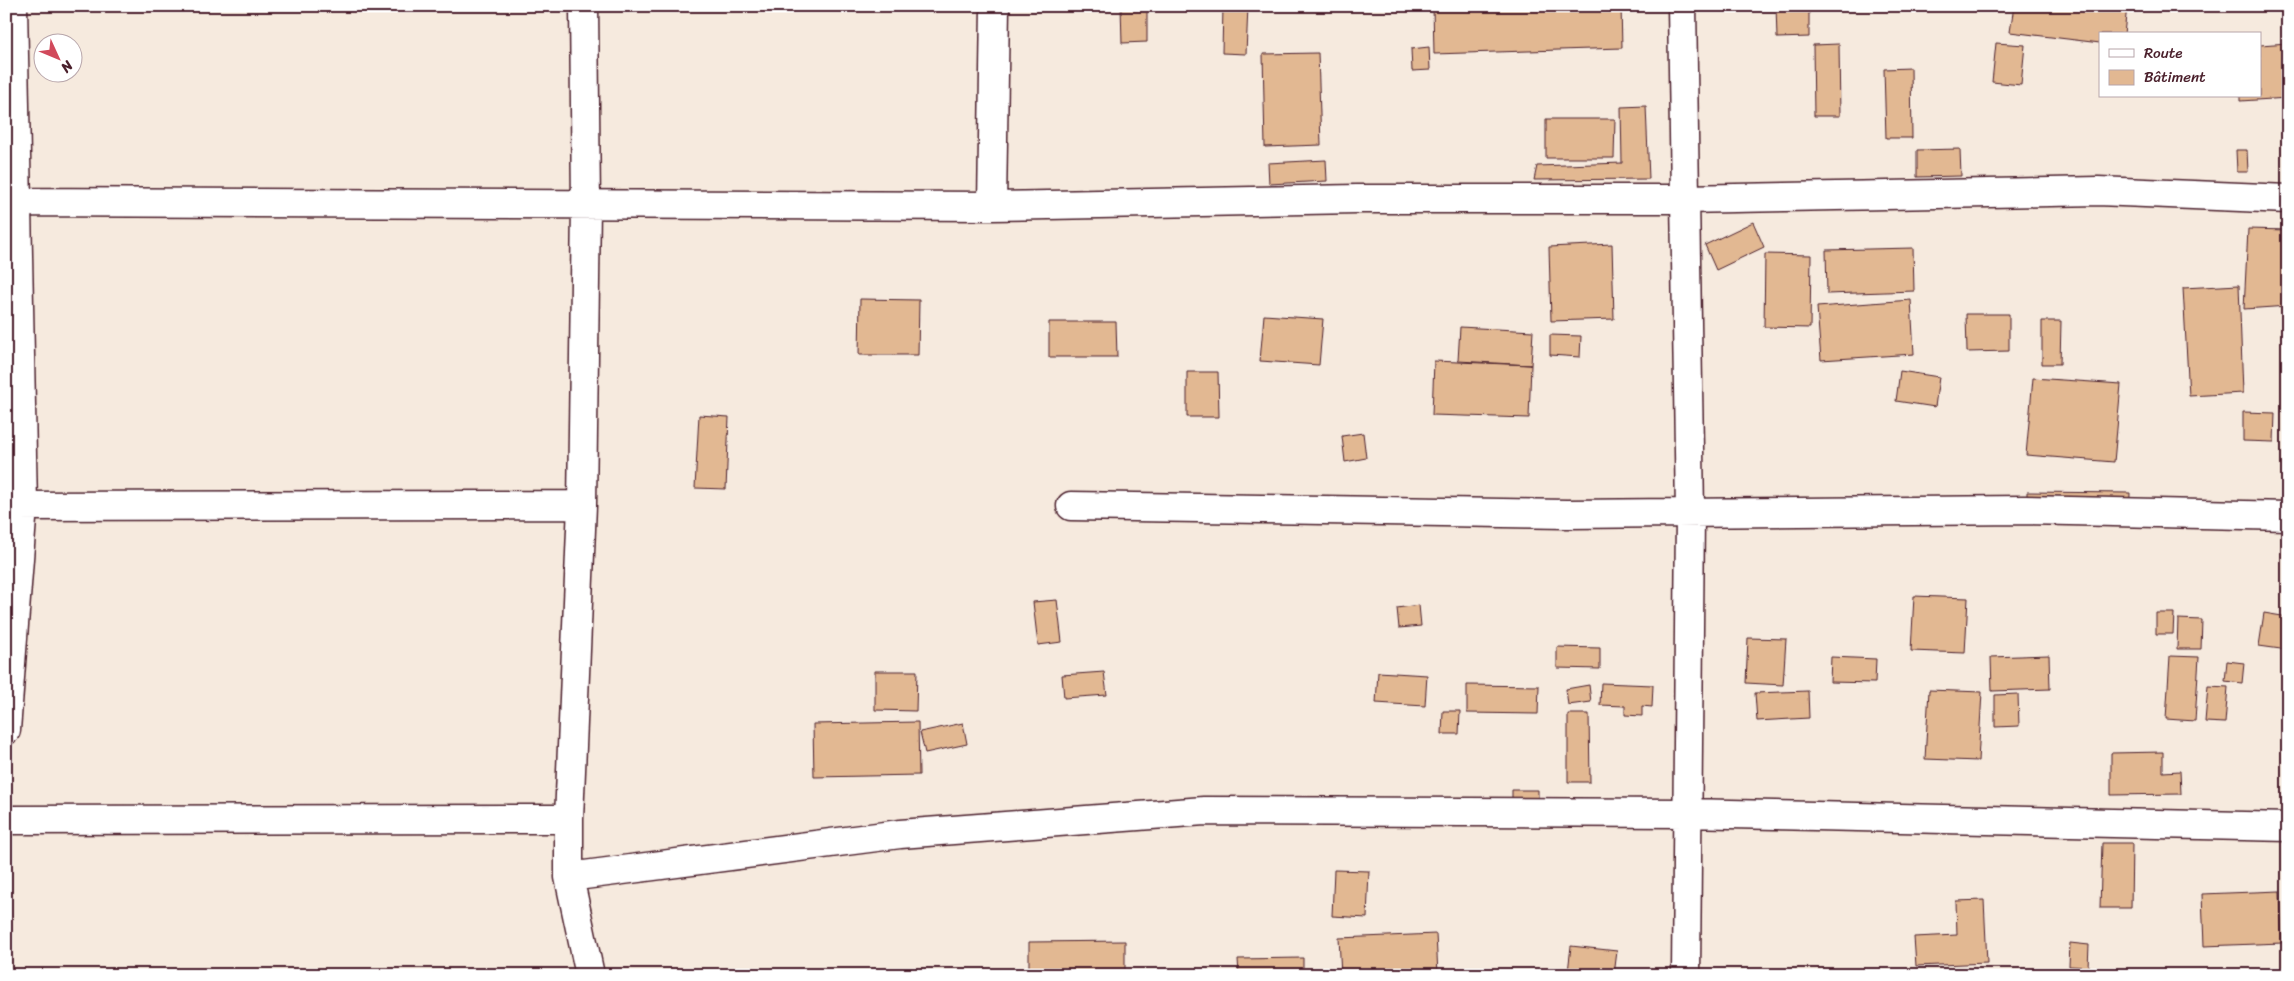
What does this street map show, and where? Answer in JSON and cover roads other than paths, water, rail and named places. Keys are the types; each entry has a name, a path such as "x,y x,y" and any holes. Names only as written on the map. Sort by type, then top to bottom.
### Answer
{"street":[{"path":"6,730 15,506 12,202 13,6"},
{"path":"584,6 586,206 582,505 569,819 569,877 590,975"},
{"path":"992,206 995,6"},
{"path":"1682,6 1690,513 1686,975"},
{"path":"12,202 586,206 992,206 1357,199 1684,199 2098,191 2288,198"},
{"path":"15,506 582,505"},
{"path":"1071,506 1567,514 2024,510 2288,516"},
{"path":"569,877 900,834 1204,811 1687,813 2288,827"},
{"path":"6,820 569,819"}]}
